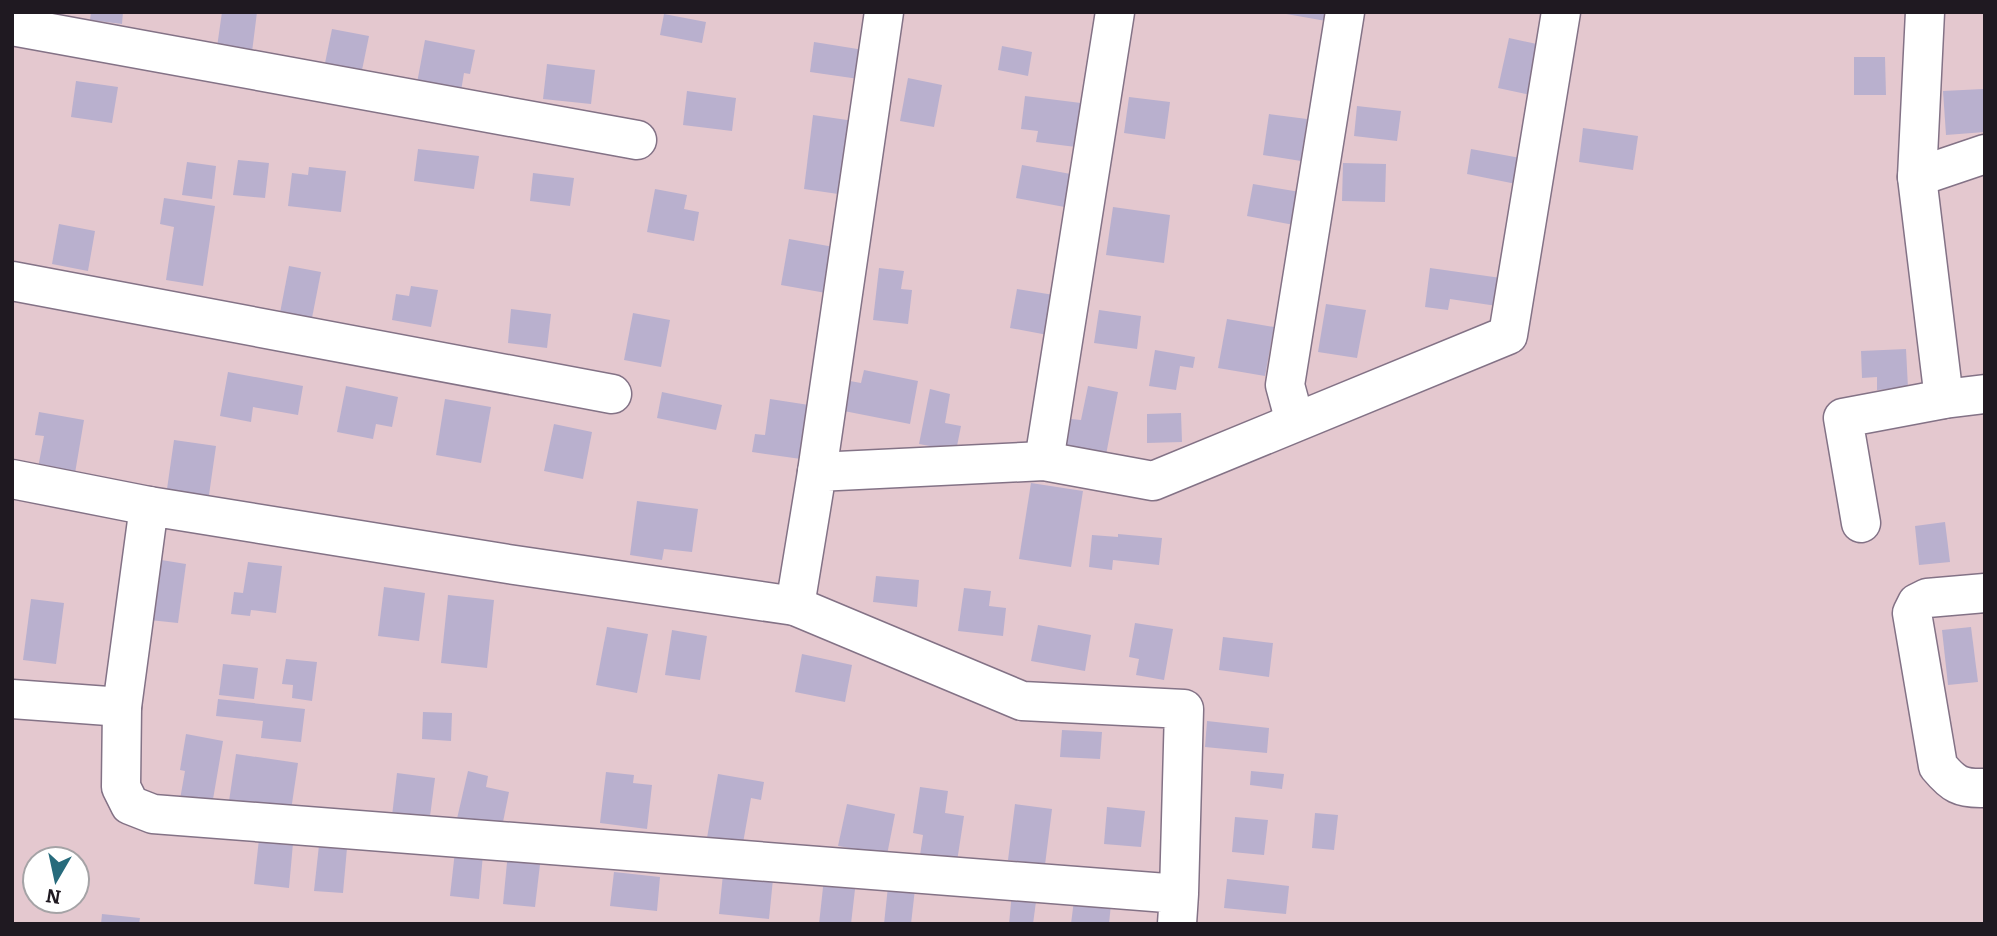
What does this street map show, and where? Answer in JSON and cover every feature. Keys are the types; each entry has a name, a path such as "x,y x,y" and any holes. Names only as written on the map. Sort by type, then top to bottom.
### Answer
{"lane":[{"path":"794,606 817,472 884,12"},
{"path":"1044,461 1115,12"},
{"path":"1295,422 1285,385 1345,12"},
{"path":"817,472 1044,461 1153,481 1508,335 1561,12"},
{"path":"1925,12 1917,177 1944,399"},
{"path":"12,26 637,140"},
{"path":"1917,177 1985,154"},
{"path":"12,282 612,394"},
{"path":"1861,523 1843,418 1985,394"},
{"path":"12,479 149,506 508,564 794,606 1022,701 1184,709 1178,909 153,814 130,805 121,787 122,707 149,506"},
{"path":"1985,593 1927,598 1917,603 1912,613 1938,766 1952,783 1970,788 1985,788"},
{"path":"12,699 122,707"}],"shaded area":[{"path":"12,12 1985,12 1985,924 12,924"}],"building":[{"path":"91,12 123,12 122,24 90,20"},
{"path":"222,12 257,12 252,52 217,47"},
{"path":"1275,12 1328,12 1326,21"},
{"path":"664,14 706,22 702,43 660,35"},
{"path":"332,29 369,36 361,75 324,68"},
{"path":"1509,38 1546,46 1536,96 1498,88"},
{"path":"425,40 475,50 470,74 464,73 461,91 417,83"},
{"path":"814,42 870,51 866,80 810,72"},
{"path":"1002,46 1032,52 1028,76 998,70"},
{"path":"1854,57 1885,57 1886,95 1854,95"},
{"path":"547,64 595,70 591,104 543,99"},
{"path":"908,78 942,85 934,127 900,121"},
{"path":"76,81 118,87 112,123 71,117"},
{"path":"1983,89 1985,132 1946,135 1943,91"},
{"path":"687,91 736,98 732,131 683,125"},
{"path":"1025,96 1081,103 1076,147 1036,142 1038,131 1021,129"},
{"path":"1129,97 1170,102 1165,139 1124,133"},
{"path":"1357,106 1401,111 1397,141 1354,136"},
{"path":"1269,114 1307,119 1301,161 1263,155"},
{"path":"813,115 854,121 845,195 804,189"},
{"path":"1583,128 1638,136 1633,170 1579,162"},
{"path":"418,149 479,156 474,189 414,181"},
{"path":"1471,149 1526,159 1521,185 1467,174"},
{"path":"238,160 269,163 265,198 233,195"},
{"path":"187,162 216,166 212,199 182,195"},
{"path":"1343,163 1386,164 1385,202 1342,201"},
{"path":"1022,165 1076,175 1070,208 1016,198"},
{"path":"309,167 346,171 341,212 288,206 292,173 308,175"},
{"path":"533,173 574,178 570,206 530,201"},
{"path":"1253,184 1300,192 1294,225 1247,216"},
{"path":"655,189 687,195 684,209 699,212 694,241 647,232"},
{"path":"164,198 215,206 203,286 166,280 174,227 160,224"},
{"path":"1113,207 1170,215 1164,263 1106,255"},
{"path":"59,224 95,231 88,271 52,264"},
{"path":"789,239 834,247 826,293 781,285"},
{"path":"289,266 321,272 311,323 279,318"},
{"path":"879,268 904,271 901,289 912,290 908,324 873,320"},
{"path":"1430,268 1501,278 1497,306 1450,299 1448,310 1425,307"},
{"path":"411,286 438,290 431,327 392,320 396,294 409,296"},
{"path":"1017,289 1060,296 1053,336 1010,328"},
{"path":"1326,304 1366,310 1357,358 1318,352"},
{"path":"511,309 551,314 547,348 508,343"},
{"path":"1099,310 1141,316 1137,349 1094,343"},
{"path":"633,313 670,320 661,367 624,360"},
{"path":"1227,319 1274,327 1265,376 1218,368"},
{"path":"1906,349 1908,388 1877,390 1877,377 1862,378 1861,351"},
{"path":"1155,350 1195,357 1193,368 1180,366 1176,390 1149,386"},
{"path":"864,370 918,381 910,424 844,411 850,381 861,383"},
{"path":"228,372 303,386 298,415 253,407 251,422 220,416"},
{"path":"346,386 398,397 392,427 376,424 373,439 337,432"},
{"path":"1088,386 1118,392 1105,460 1065,452 1071,419 1081,420"},
{"path":"930,389 950,394 945,423 961,426 956,451 919,444"},
{"path":"662,392 722,405 716,430 657,418"},
{"path":"445,399 491,407 481,463 436,455"},
{"path":"770,399 809,405 801,459 752,452 755,434 765,435"},
{"path":"39,412 84,420 74,479 37,473 44,436 35,435"},
{"path":"1181,413 1182,442 1147,443 1147,414"},
{"path":"554,424 592,432 583,479 544,471"},
{"path":"174,440 216,446 208,502 166,496"},
{"path":"1031,483 1083,491 1071,567 1019,559"},
{"path":"637,501 698,509 692,552 664,549 662,560 630,555"},
{"path":"1945,522 1950,562 1919,565 1915,526"},
{"path":"1118,534 1162,538 1159,565 1113,560 1112,570 1089,567 1092,535 1118,537"},
{"path":"149,558 186,564 178,623 140,619"},
{"path":"248,562 282,566 276,613 251,610 250,616 231,614 234,592 243,593"},
{"path":"876,576 919,580 917,607 873,602"},
{"path":"384,587 425,593 419,641 378,636"},
{"path":"964,588 991,591 989,606 1006,608 1003,636 958,631"},
{"path":"448,595 494,600 487,668 441,663"},
{"path":"31,599 64,603 56,664 23,660"},
{"path":"1135,623 1173,629 1164,680 1136,675 1139,659 1129,657"},
{"path":"1038,625 1091,635 1085,671 1031,661"},
{"path":"607,627 648,634 637,693 596,685"},
{"path":"1971,627 1978,682 1948,685 1942,630"},
{"path":"672,630 707,636 700,680 665,675"},
{"path":"1223,637 1273,643 1269,677 1219,670"},
{"path":"802,654 852,665 845,702 795,692"},
{"path":"286,659 317,662 312,701 292,698 293,685 282,684"},
{"path":"223,664 258,668 254,699 219,695"},
{"path":"218,699 305,709 301,742 261,738 263,721 216,716"},
{"path":"423,712 452,713 451,741 422,739"},
{"path":"1207,721 1269,728 1267,753 1205,747"},
{"path":"1062,730 1102,732 1100,759 1060,757"},
{"path":"186,734 223,741 211,811 179,805 185,771 180,770"},
{"path":"236,754 298,763 290,817 228,808"},
{"path":"468,771 488,776 486,787 509,792 501,832 456,823"},
{"path":"1251,771 1284,774 1282,789 1250,785"},
{"path":"606,772 634,775 633,783 652,785 647,829 600,823"},
{"path":"397,773 435,778 428,832 392,816"},
{"path":"718,774 764,782 761,800 751,798 743,843 707,838"},
{"path":"920,787 948,791 945,813 964,816 956,868 919,862 923,835 913,833"},
{"path":"847,804 895,814 887,855 838,846"},
{"path":"1015,804 1052,809 1045,865 1008,860"},
{"path":"1107,807 1145,811 1141,847 1104,844"},
{"path":"1315,813 1338,815 1334,850 1312,848"},
{"path":"1235,817 1268,820 1264,855 1232,852"},
{"path":"259,839 293,843 289,888 254,884"},
{"path":"319,845 347,848 343,893 314,891"},
{"path":"455,851 483,854 479,899 450,896"},
{"path":"508,852 541,856 535,907 503,904"},
{"path":"825,869 857,872 851,924 819,924"},
{"path":"614,872 660,877 657,911 610,906"},
{"path":"723,874 773,879 769,919 719,914"},
{"path":"889,877 916,880 911,924 884,924"},
{"path":"1227,879 1289,886 1286,914 1224,908"},
{"path":"1012,892 1037,894 1033,924 1009,924"},
{"path":"1074,900 1111,904 1109,924 1071,924"},
{"path":"102,914 140,918 139,924 101,924"}]}
